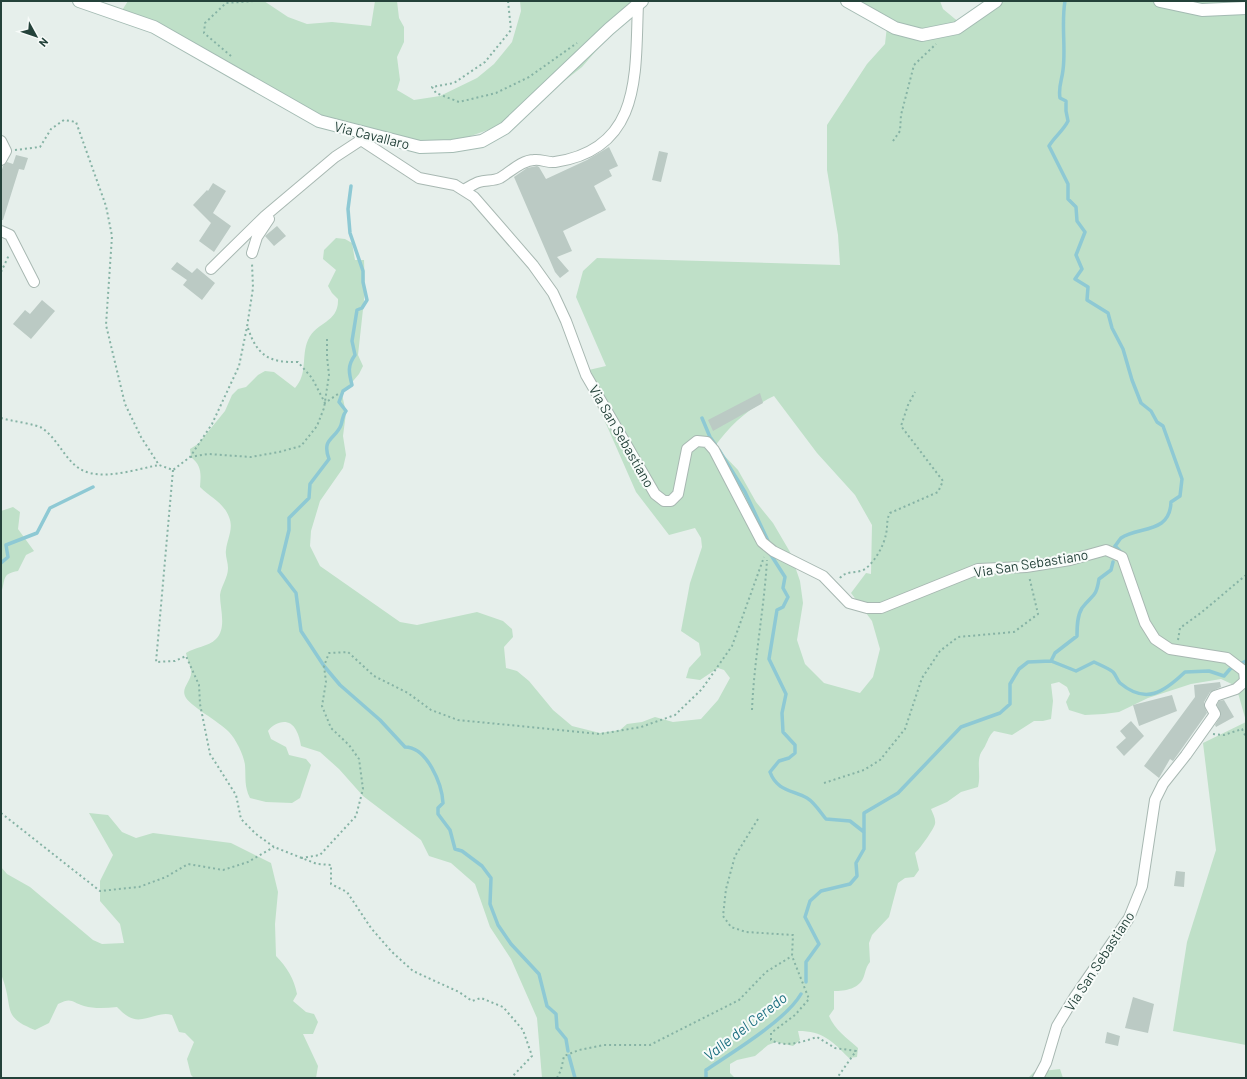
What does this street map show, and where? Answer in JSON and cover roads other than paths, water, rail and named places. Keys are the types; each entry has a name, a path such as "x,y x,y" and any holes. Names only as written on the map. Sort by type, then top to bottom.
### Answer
{"street":[{"name":"Via Cavallaro","path":"79,1 154,27 319,121 359,136 420,147 452,146 482,141 505,128 640,3"},
{"path":"847,1 895,28 922,36 957,28 996,1"},
{"path":"1160,1 1202,10 1246,8"},
{"path":"463,190 478,182 498,179 517,166 533,160 554,162 588,152 614,133 628,109 635,69 640,3"},
{"name":"Via San Sebastiano","path":"359,136 419,178 455,185 474,197 510,237 553,293 566,321 586,375 655,494 664,501 672,501 678,494 687,449 698,441 706,442 714,450 762,542 823,576 849,603 867,608 881,608 978,569 1026,567 1070,560 1106,550 1122,557 1145,623 1155,639 1170,649 1227,658 1244,671 1245,681 1236,689 1215,696 1210,705 1215,714 1163,784 1155,800 1142,886 1129,918 1074,998 1057,1026 1046,1063 1038,1078"},
{"path":"211,269 275,208 359,136"},
{"path":"1,141 6,151 1,160"},
{"path":"252,253 257,237 275,208"},
{"path":"1,231 10,235 34,282"}],"waterway":[{"path":"1065,1 1063,18 1064,61 1060,98 1066,101 1068,121 1049,146 1068,184 1068,199 1076,207 1077,221 1085,232 1076,255 1082,269 1075,279 1088,287 1087,300 1108,313 1112,328 1123,349 1132,380 1141,403 1151,411 1157,422 1163,426 1182,479 1180,496 1171,502 1169,512 1165,519 1152,528 1128,534 1121,538 1115,546 1122,553"},
{"path":"351,186 348,209 350,233 363,271 363,282 367,300 362,308 357,310 352,341 355,355 349,370 352,385 343,391 339,402 346,411 339,430 328,443 327,452 329,459 310,484 309,498 289,518 289,530 279,571 296,593 301,631 324,666 340,685 380,720 405,747 420,753 432,768 440,786 442,795 443,803 438,808 438,814 450,830 455,849 462,851 482,866 491,878 490,904 498,925 511,944 539,974 547,1006 556,1014 557,1028 566,1039 568,1051"},
{"path":"702,418 710,437 715,444"},
{"path":"719,450 745,492 769,543"},
{"path":"1,563 8,557 6,545 37,533 50,508 93,487"},
{"path":"771,555 785,577 783,588 788,597 783,607 777,610 769,659 786,694 782,713 783,732 795,745 795,753 789,758 779,761 770,772 773,778 781,786 810,800 826,819 850,821 864,832"},
{"path":"1051,661 1055,653 1077,636 1080,611 1094,595 1099,579 1111,570 1113,562"},
{"name":"Valle del Ceredo","path":"806,982 806,962 819,944 805,917 810,901 821,891 850,884 857,876 856,863 864,849 864,813 898,793 961,727 1000,713 1010,704 1010,684 1019,669 1028,662 1051,661 1076,671 1094,662 1113,672 1120,683 1129,690 1146,694 1162,690 1185,672 1209,671 1224,676 1230,669 1246,661"},
{"name":"Valle del Ceredo","path":"706,1078 706,1070 771,1025 794,1004 801,994"},
{"path":"569,1056 575,1078"}]}
